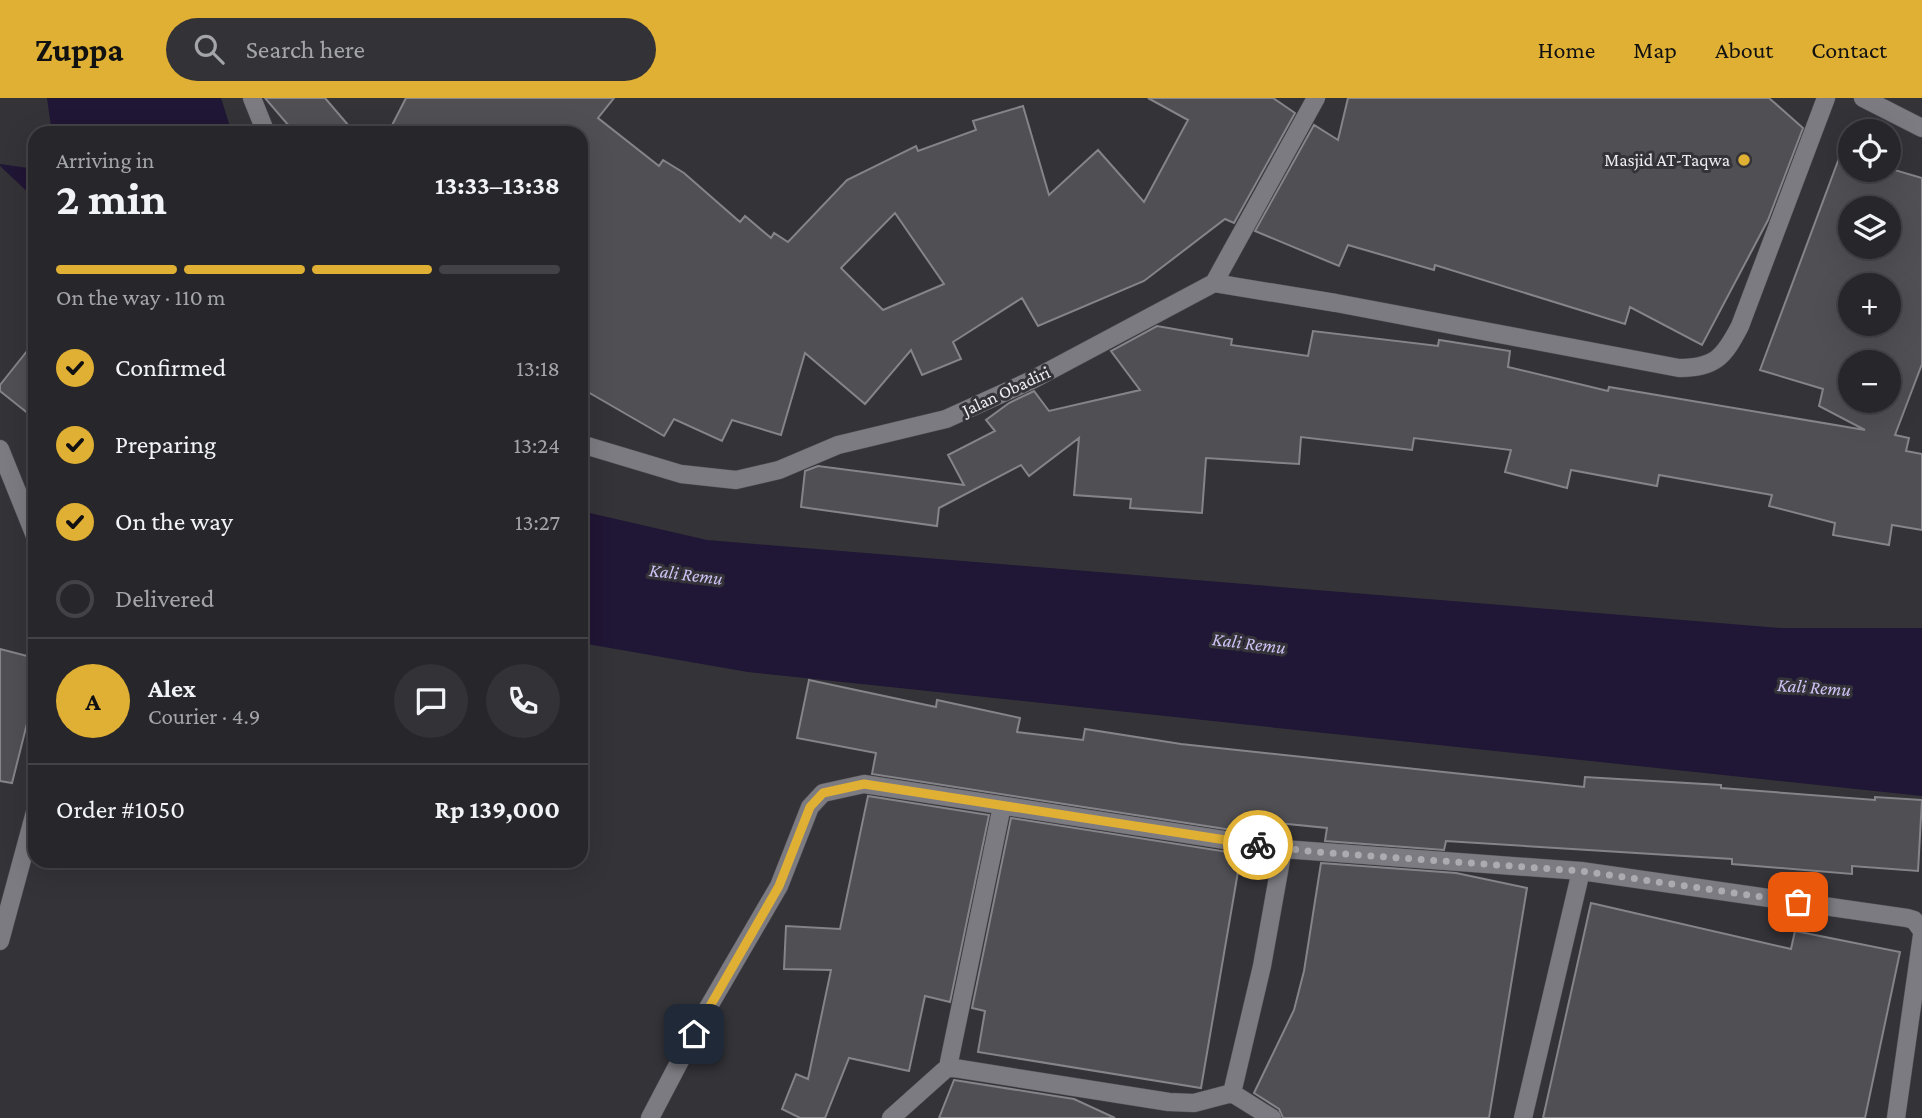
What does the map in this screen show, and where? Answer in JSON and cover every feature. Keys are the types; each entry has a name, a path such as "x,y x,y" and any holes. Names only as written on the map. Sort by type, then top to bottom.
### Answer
{"street":[{"path":"252,98 263,126"},
{"path":"1316,98 1214,283 1336,303 1679,368 1698,368 1712,364 1732,342 1826,98"},
{"path":"1873,100 1922,128"},
{"name":"Jalan Obadiri","path":"588,446 681,474 736,480 779,470 838,445 946,419 1043,374 1214,283"},
{"path":"0,449 28,519"},
{"path":"650,1118 705,1013 779,886 810,807 823,793 864,784 1283,849 1581,871 1914,920 1922,933 1896,1118"},
{"path":"891,1118 948,1068 1002,806"},
{"path":"0,941 28,838"},
{"path":"1232,1093 1262,966 1283,849"},
{"path":"1523,1118 1581,871"},
{"path":"948,1068 1169,1102 1194,1103 1232,1093 1272,1118"}],"water":[{"path":"47,98 221,98 230,126 51,126"},
{"path":"0,166 28,168 28,192"},
{"name":"Kali Remu","path":"588,513 707,540 1781,628 1922,628 1922,796 748,672 588,644"}],"building":[{"path":"265,98 325,98 349,126 289,126"},
{"path":"406,98 614,98 598,118 659,166 663,160 684,173 740,222 745,216 771,238 774,233 788,242 847,180 916,146 918,151 976,130 973,121 1023,106 1049,195 1098,150 1144,202 1188,120 1148,98 1273,98 1295,113 1234,223 1225,219 1144,281 1038,326 1022,298 953,342 961,359 922,375 911,350 865,404 805,353 781,435 732,420 722,441 674,419 664,436 588,392 588,126 392,126","holes":["895,213 944,284 883,310 841,268"]},
{"path":"1348,98 1769,98 1803,128 1768,220 1702,345 1630,307 1625,324 1435,265 1434,270 1348,245 1339,266 1255,231 1314,125 1338,140"},
{"path":"1838,161 1838,182 1901,182 1901,172 1922,178 1922,364 1895,435 1909,438 1906,451 1922,454 1922,530 1892,525 1889,545 1833,535 1835,523 1769,506 1772,495 1659,475 1657,486 1571,470 1567,488 1505,472 1511,450 1414,438 1412,450 1301,437 1299,464 1206,458 1202,513 1130,508 1131,499 1074,495 1079,438 1029,476 1021,465 939,508 937,526 801,507 805,471 818,466 964,485 948,455 995,431 986,420 1009,403 1034,391 1049,411 1140,390 1111,351 1157,326 1232,339 1231,345 1308,356 1313,331 1438,346 1439,340 1510,351 1508,367 1608,391 1609,387 1865,430 1819,406 1823,389 1760,370"},
{"path":"28,350 28,413 0,391 0,385"},
{"path":"0,649 28,656 28,720 12,783 0,781"},
{"path":"809,680 936,707 937,700 1020,718 1017,732 1083,740 1085,729 1181,744 1584,787 1585,777 1721,785 1721,788 1875,800 1875,797 1922,800 1918,871 1852,866 1852,874 1732,864 1732,859 1446,841 1444,850 1325,841 1327,828 1247,820 1245,832 872,774 876,753 797,738"},
{"path":"868,796 989,815 950,1002 925,996 909,1071 849,1058 825,1118 800,1118 782,1109 796,1074 808,1079 831,970 784,969 786,926 840,929"},
{"path":"1011,818 1241,854 1201,1088 978,1052 985,1011 972,1008"},
{"path":"1321,863 1456,873 1527,888 1489,1118 1283,1118 1279,1109 1254,1093 1294,1010 1304,971"},
{"path":"1591,903 1791,949 1795,931 1900,952 1865,1118 1543,1118"},
{"path":"954,1080 1074,1099 1115,1118 939,1118"}],"way so far":[{"path":"1258,845 1317,852 1581,871 1798,902"}],"place":[{"name":"Masjid AT-Taqwa","path":"1744,160"}],"route":[{"path":"694,1034 779,886 810,807 823,793 864,784 1258,845"}]}
